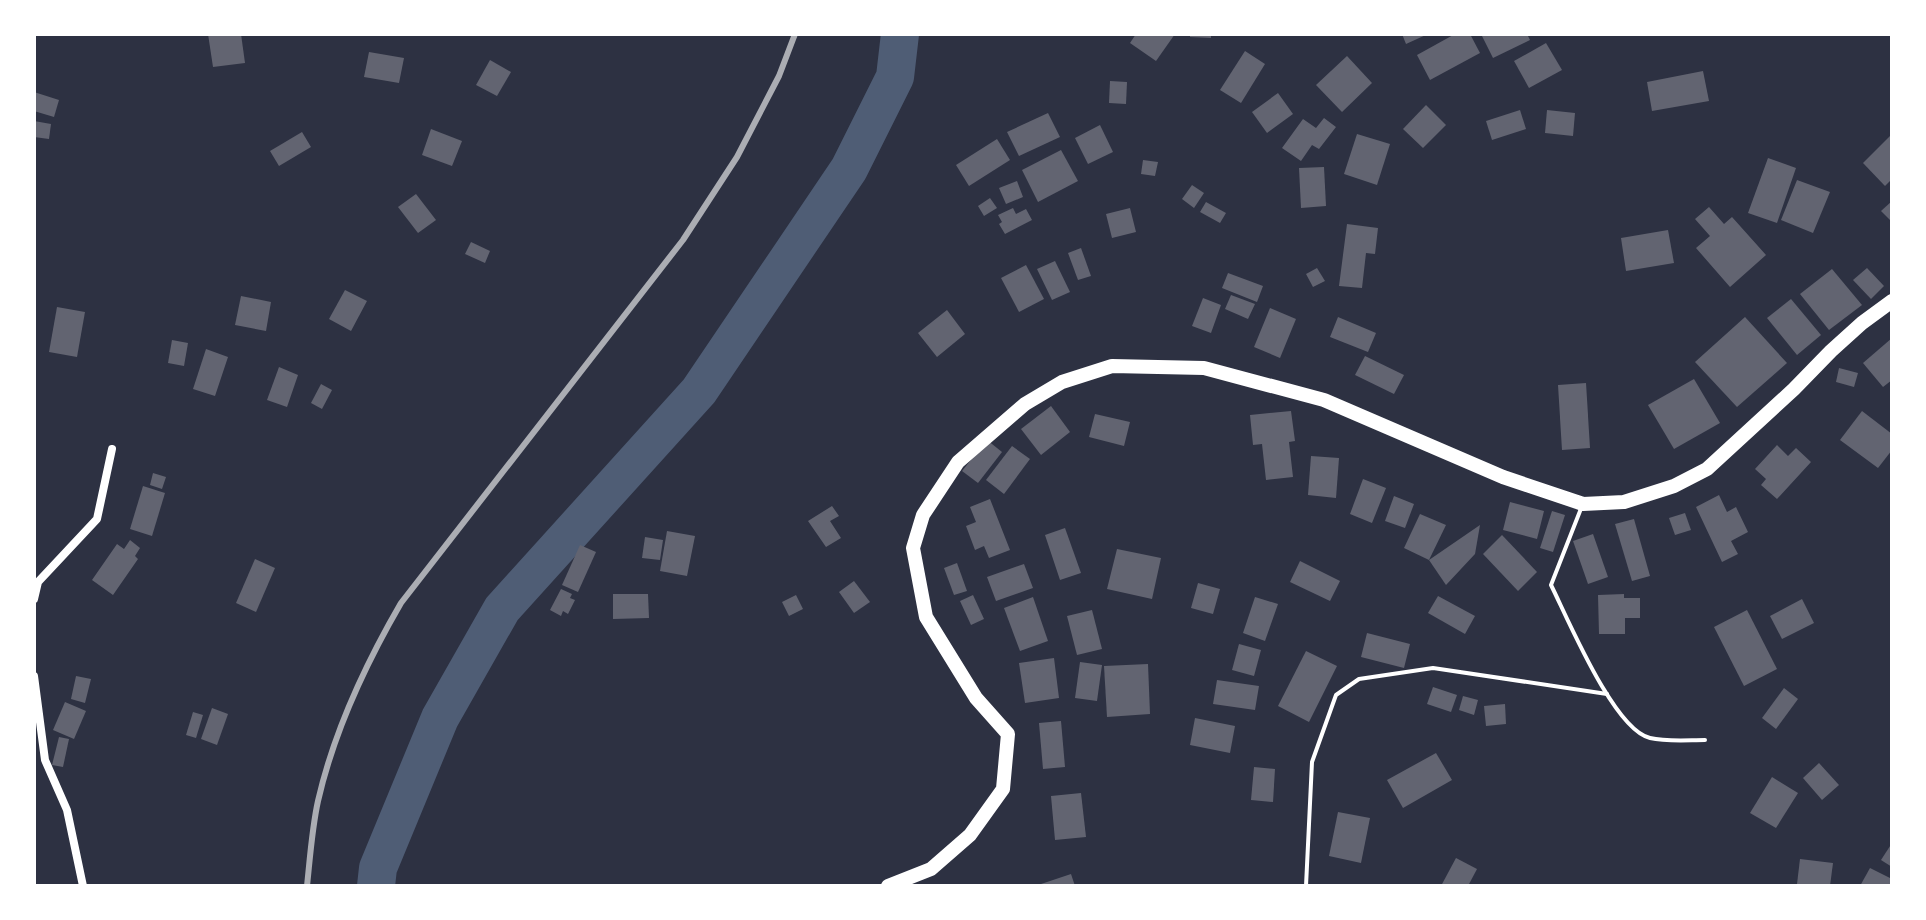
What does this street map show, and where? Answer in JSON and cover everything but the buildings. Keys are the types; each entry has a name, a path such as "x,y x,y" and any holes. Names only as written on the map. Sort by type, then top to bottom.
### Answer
{"highway":[{"path":"888,886 931,869 970,835 1003,789 1008,734 976,698 926,617 913,548 923,515 958,462 1025,404 1062,382 1112,366 1204,368 1324,400 1503,477 1583,504 1624,502 1674,486 1707,469 1852,333 1892,301"}],"street":[{"path":"34,599 38,582 97,519 112,449"},
{"path":"34,676 45,760 67,810 83,886"}],"lane":[{"path":"1583,504 1551,585 1607,694 1624,721 1648,738 1705,740"},
{"path":"1306,886 1312,762 1336,695 1359,679 1433,668 1607,694"}],"waterway":[{"path":"376,886 378,868 440,718 502,609 699,391 849,169 895,77 900,34"}],"railway":[{"path":"307,886 316,811 333,749 363,674 401,603 683,240 737,157 779,76 795,34"}]}
